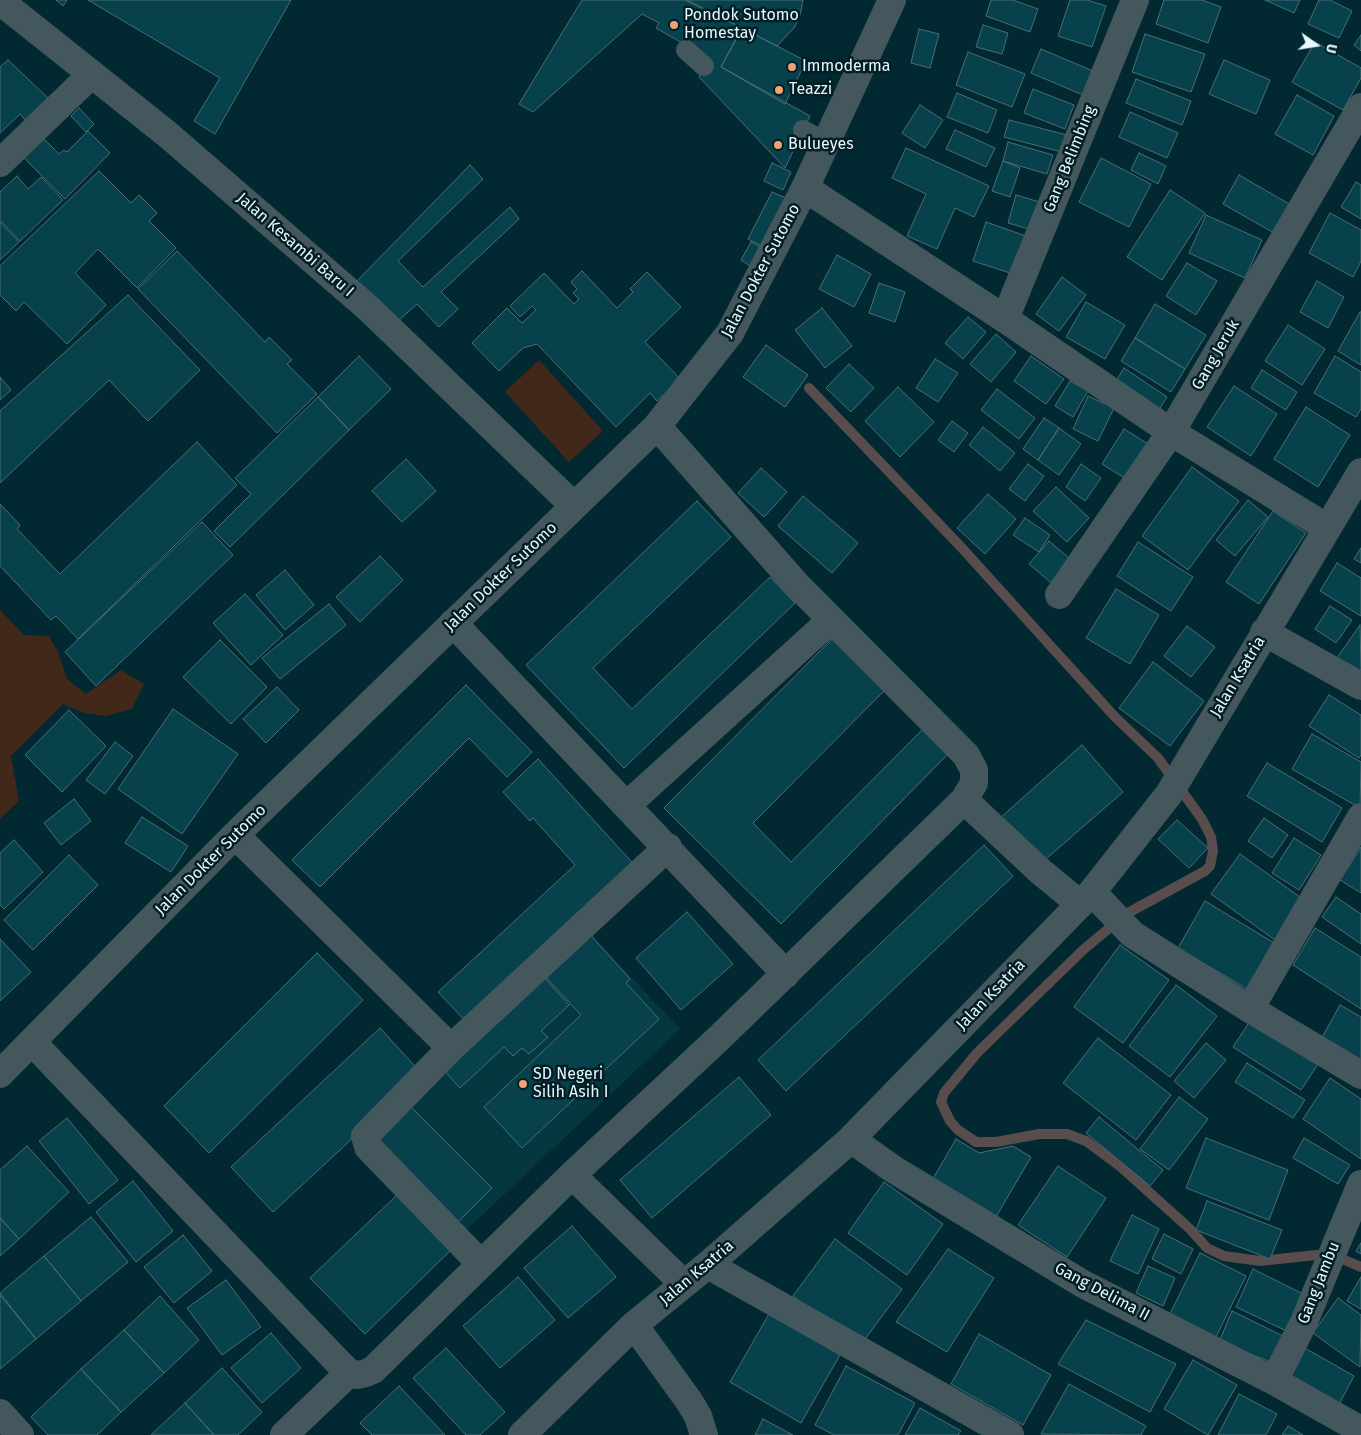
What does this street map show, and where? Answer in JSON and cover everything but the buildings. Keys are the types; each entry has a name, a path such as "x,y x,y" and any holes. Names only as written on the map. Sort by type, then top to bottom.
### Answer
{"street":[{"name":"Jalan Dokter Sutomo","path":"0,1074 235,834 657,426 730,333 805,188 814,136 892,0"},
{"name":"Gang Belimbing","path":"1005,319 1136,0"},
{"name":"Jalan Kesambi Baru I","path":"0,1 167,134 367,308 574,506"},
{"path":"0,163 92,74"},
{"name":"Gang Jeruk","path":"1059,595 1171,432 1361,106"},
{"path":"805,188 1005,319 1171,432 1326,527"},
{"path":"32,1042 349,1373 358,1375 373,1370 572,1176 786,974 964,800 974,783 974,770 966,755 783,570 657,426"},
{"name":"Jalan Ksatria","path":"522,1435 634,1325 708,1265 851,1139 1086,898 1172,789 1326,527 1361,472"},
{"path":"627,805 831,620"},
{"path":"453,623 668,847 786,974"},
{"path":"1264,632 1361,686"},
{"path":"964,800 1040,871 1086,898 1250,1009 1361,1074"},
{"path":"1250,1009 1361,817"},
{"path":"235,834 452,1048"},
{"path":"481,1264 368,1147 365,1140 368,1132 452,1048 668,847"},
{"name":"Gang Delima II","path":"851,1139 893,1169 1083,1284 1274,1381 1361,1430"},
{"path":"572,1176 684,1284"},
{"name":"Gang Jambu","path":"1274,1381 1304,1322 1361,1184"},
{"path":"708,1265 1010,1435"},
{"path":"634,1325 689,1401 698,1416 704,1435"},
{"path":"284,1435 349,1373"},
{"path":"0,1413 20,1435"}],"lane":[{"path":"686,50 704,66"}],"shaded area":[{"path":"539,360 603,431 569,462 505,392"},
{"path":"0,610 24,635 49,636 58,652 67,679 86,694 121,670 144,684 132,709 105,716 84,713 63,704 11,756 19,801 0,819"},
{"name":"SD Negeri Silih Asih I","path":"587,930 680,1029 459,1237 366,1139"}],"waterway":[{"path":"809,388 961,547 1115,717 1158,758 1202,819 1211,837 1213,851 1210,866 1205,871 1126,914 1083,950 977,1053 944,1093 941,1102 950,1121 958,1130 976,1142 996,1142 1039,1134 1067,1134 1086,1141 1121,1167 1190,1229 1207,1248 1224,1256 1260,1261 1316,1255 1342,1259 1361,1267"}],"place":[{"name":"Pondok Sutomo Homestay","path":"674,25"},
{"name":"Immoderma","path":"792,67"},
{"name":"Teazzi","path":"779,90"},
{"name":"Bulueyes","path":"778,145"},
{"name":"SD Negeri Silih Asih I","path":"523,1084"}]}
